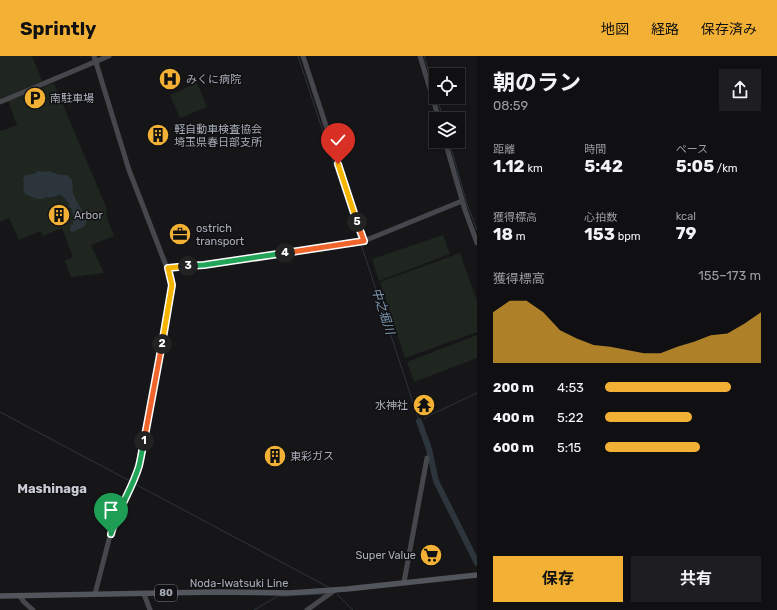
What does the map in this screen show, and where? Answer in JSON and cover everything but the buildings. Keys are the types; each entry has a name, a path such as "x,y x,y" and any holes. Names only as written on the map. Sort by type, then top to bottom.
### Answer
{"main road":[{"name":"Noda-Iwatsuki Line","path":"0,596 216,592 290,593 333,590 477,574"}],"street":[{"path":"0,102 95,59 109,56"},
{"path":"302,56 361,241"},
{"path":"420,56 437,112"},
{"path":"95,59 129,170 168,268 172,285 139,466 134,480 114,520 95,594"},
{"path":"447,148 462,201 477,243"},
{"path":"168,268 204,265 361,241 462,201"},
{"path":"404,582 426,458"},
{"path":"307,610 333,590"},
{"path":"144,594 150,610"},
{"path":"20,596 33,610"}],"shaded area":[{"path":"0,56 32,56 42,81 0,99"},
{"path":"54,83 106,207 107,218 114,236 91,245 104,273 71,277 65,261 73,257 62,228 43,236 41,231 19,240 9,218 0,222 0,130 1,131 17,125 8,101"},
{"path":"197,83 207,107 180,118 170,95"},
{"path":"37,171 48,171 61,175 67,175 72,180 73,194 87,220 85,226 73,232 70,231 71,224 73,225 73,212 68,205 70,204 59,194 55,197 41,199 25,194 23,188 24,176 36,173"},
{"path":"443,235 450,254 379,281 372,259"},
{"path":"460,253 477,301 477,332 405,358 380,282"},
{"path":"477,335 477,358 414,382 407,362"}],"waterway":[{"name":"中之堀川","path":"298,56 359,240"},
{"path":"424,56 429,72"},
{"path":"439,104 441,112"},
{"path":"451,148 467,204 477,230"},
{"name":"中之堀川","path":"361,244 419,421 421,421"},
{"path":"424,419 477,393"},
{"path":"0,412 130,481"},
{"name":"中之堀川","path":"419,421 429,449 436,481 477,563"},
{"path":"135,484 330,588"},
{"path":"297,595 326,594"},
{"path":"337,594 353,610"},
{"path":"254,610 278,596 288,596"}],"place":[{"name":"みくに病院","path":"170,79"},
{"name":"南駐車場","path":"35,98"},
{"name":"軽自動車検査協会 埼玉県春日部支所","path":"158,135"},
{"name":"Arbor","path":"59,215"},
{"name":"ostrich transport","path":"180,234"},
{"name":"水神社","path":"424,405"},
{"name":"東彩ガス","path":"275,456"},
{"name":"Super Value","path":"431,555"}],"district":[{"name":"Mashinaga","path":"52,488"}],"route":[{"path":"111,534 114,520 134,480 139,466 172,285 168,268 235,261 364,241 338,164"}]}
